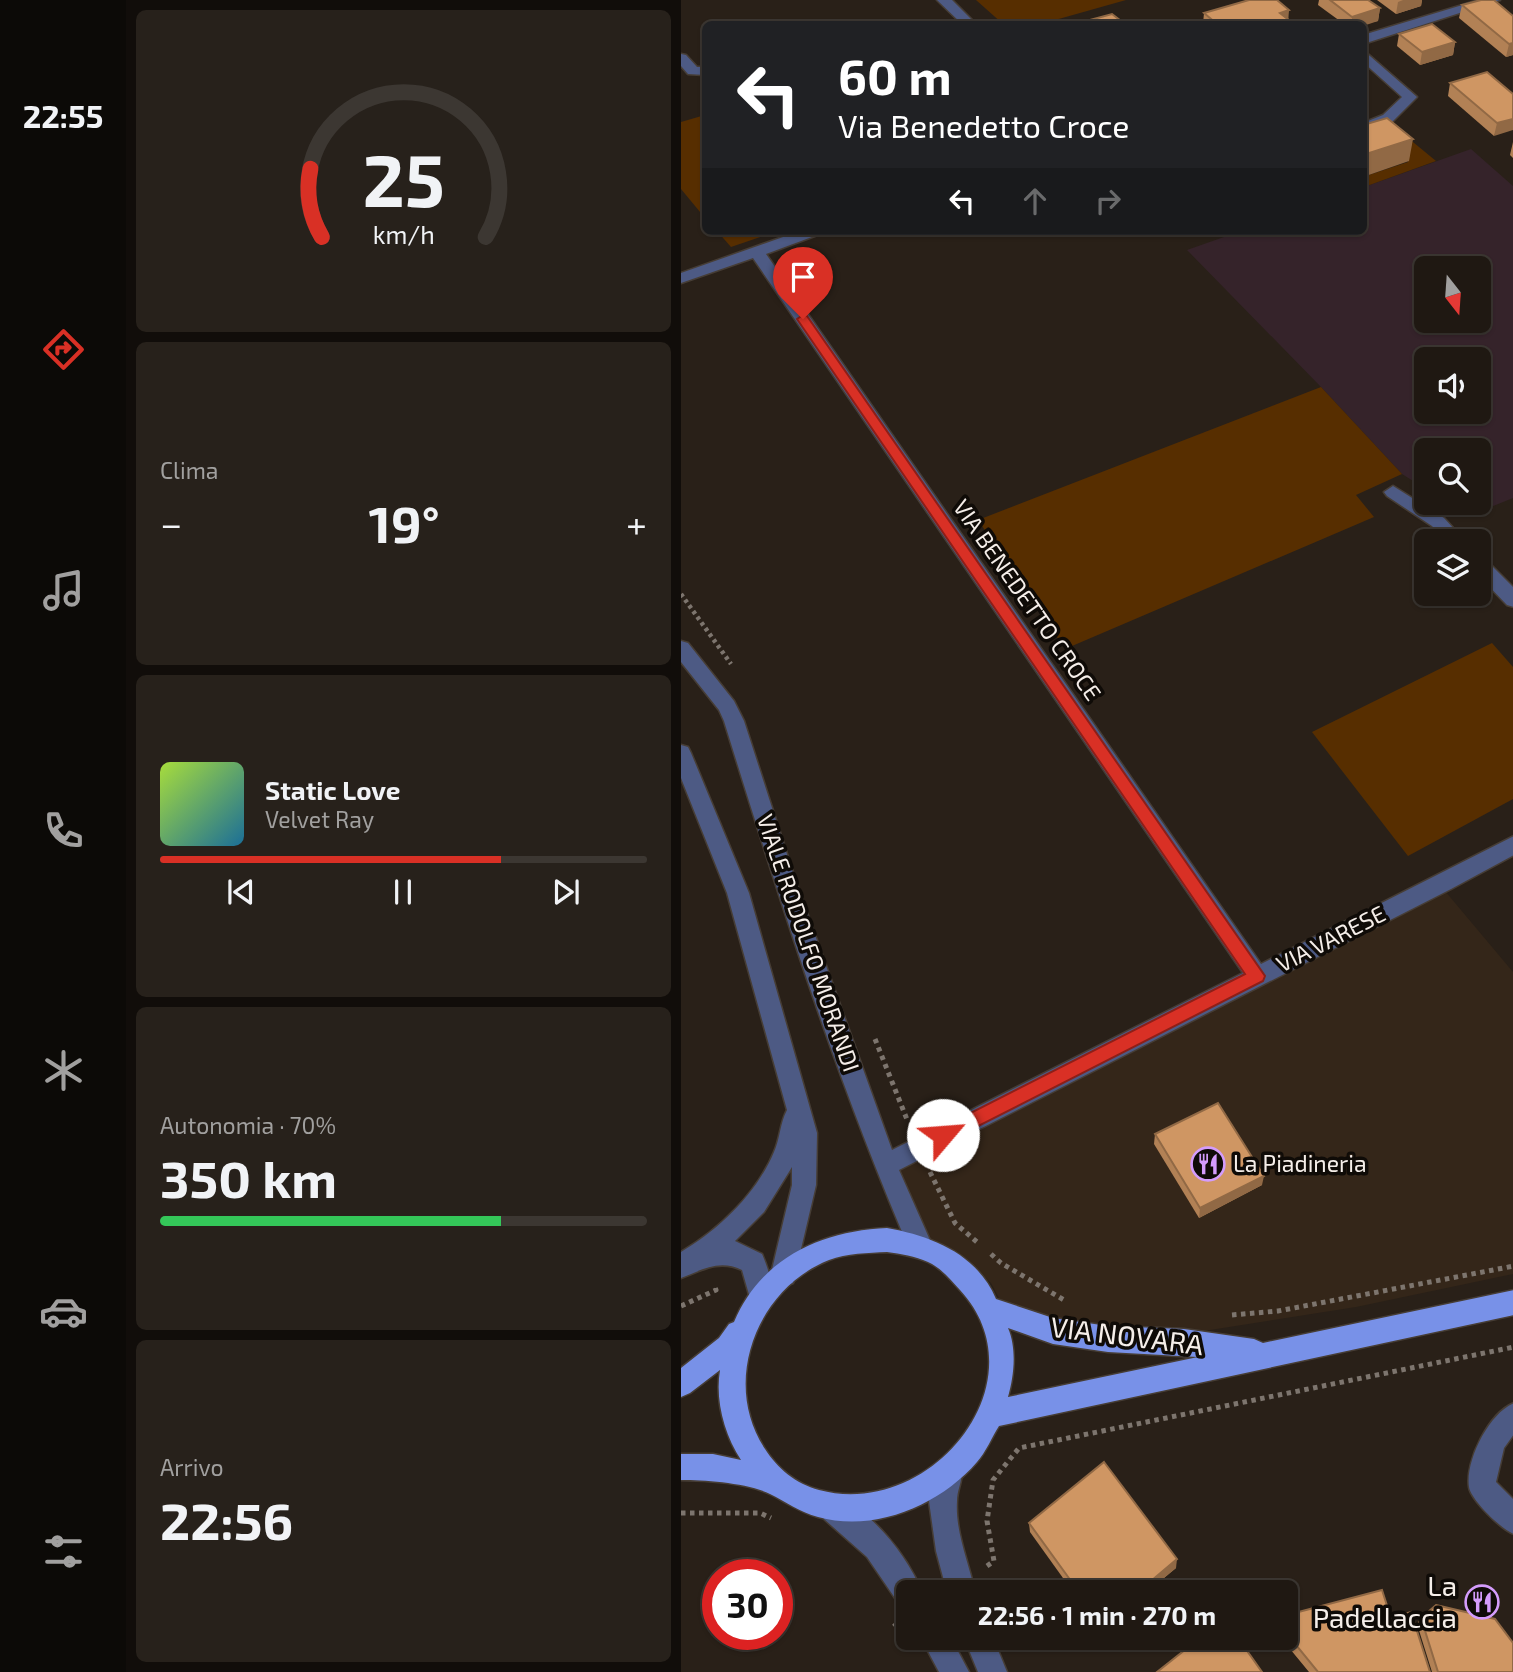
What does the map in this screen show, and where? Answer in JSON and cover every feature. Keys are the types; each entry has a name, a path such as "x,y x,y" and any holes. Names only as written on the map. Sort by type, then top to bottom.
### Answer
{"main road":[{"path":"681,1384 728,1346 761,1296 784,1274 816,1253 851,1242 887,1240 921,1247 950,1261 973,1282 990,1310 1001,1342 1001,1378 992,1415 975,1446 950,1474 915,1496 874,1508 834,1509 801,1499 774,1481 746,1449 732,1409 731,1366 744,1325"},
{"name":"VIA NOVARA","path":"992,1415 1513,1302"},
{"name":"VIA NOVARA","path":"990,1310 1053,1331 1108,1339 1184,1342 1266,1354"},
{"path":"681,1467 714,1467 774,1481"}],"street":[{"path":"944,0 966,21"},
{"path":"1367,39 1493,0"},
{"path":"681,58 693,71 702,71"},
{"path":"1367,58 1410,97 1388,118 1367,126"},
{"path":"681,278 803,235"},
{"name":"VIA BENEDETTO CROCE","path":"756,251 1257,976"},
{"path":"1393,492 1445,529"},
{"path":"1491,577 1513,600"},
{"name":"VIALE RODOLFO MORANDI","path":"681,648 727,706 734,721 785,882 885,1164 921,1247"},
{"path":"681,753 738,893 805,1133 804,1185 784,1274"},
{"name":"VIA VARESE","path":"885,1164 1443,883 1513,844"},
{"path":"691,1260 757,1201 780,1171 794,1131 795,1100"},
{"path":"691,1260 734,1253 753,1262 761,1296"},
{"path":"1513,1416 1502,1424 1488,1452 1482,1486 1513,1521"},
{"path":"950,1474 943,1501 950,1551 958,1580"},
{"path":"834,1509 862,1529 900,1580"},
{"path":"942,1650 955,1672"},
{"path":"983,1650 993,1672"}],"path":[{"path":"971,1580 994,1561 987,1521 993,1480 1019,1448 1513,1347"},
{"path":"681,1513 760,1513 784,1524"},
{"path":"892,1620 896,1626"}],"shaded area":[{"path":"976,0 1126,0 1052,21 1000,21"},
{"path":"702,116 702,214 681,189 681,122"},
{"path":"1402,133 1436,161 1367,186 1367,176 1408,162"},
{"path":"1471,149 1513,186 1513,498 1491,507 1491,438 1414,438 1414,482 1402,474 1187,250 1230,235 1367,235 1367,186"},
{"path":"720,235 766,235 731,247"},
{"path":"1321,387 1402,474 1356,495 1374,517 1065,649 978,520"},
{"path":"1492,643 1513,667 1513,799 1408,856 1312,732"},
{"path":"1445,891 1513,972 1513,1274 1356,1307 1185,1334 1060,1323 1001,1302 991,1283 966,1261 930,1240 900,1169"}],"building":[{"path":"1249,0 1277,0 1289,10 1280,13 1290,21 1213,21 1204,13"},
{"path":"1330,0 1368,0 1380,8 1352,17"},
{"path":"1494,0 1513,16 1513,43 1509,44 1462,5"},
{"path":"1112,14 1121,21 1086,21"},
{"path":"1432,24 1455,42 1422,52 1399,34"},
{"path":"1487,72 1513,94 1513,119 1497,123 1450,83"},
{"path":"1387,118 1413,139 1367,154 1367,124"},
{"name":"La Piadineria","path":"1218,1103 1264,1176 1200,1208 1155,1134"},
{"path":"1104,1462 1177,1559 1152,1580 1070,1580 1029,1523"},
{"path":"1382,1590 1391,1618 1411,1612 1430,1672 1318,1672 1298,1647 1298,1612"},
{"path":"1436,1605 1495,1619 1513,1643 1513,1672 1438,1672 1421,1618"},
{"path":"1185,1650 1246,1650 1262,1672 1157,1672"}],"place":[{"name":"La Piadineria","path":"1208,1164"},
{"name":"La Padellaccia","path":"1482,1602"}],"route":[{"path":"803,319 1257,976 943,1135"}]}
